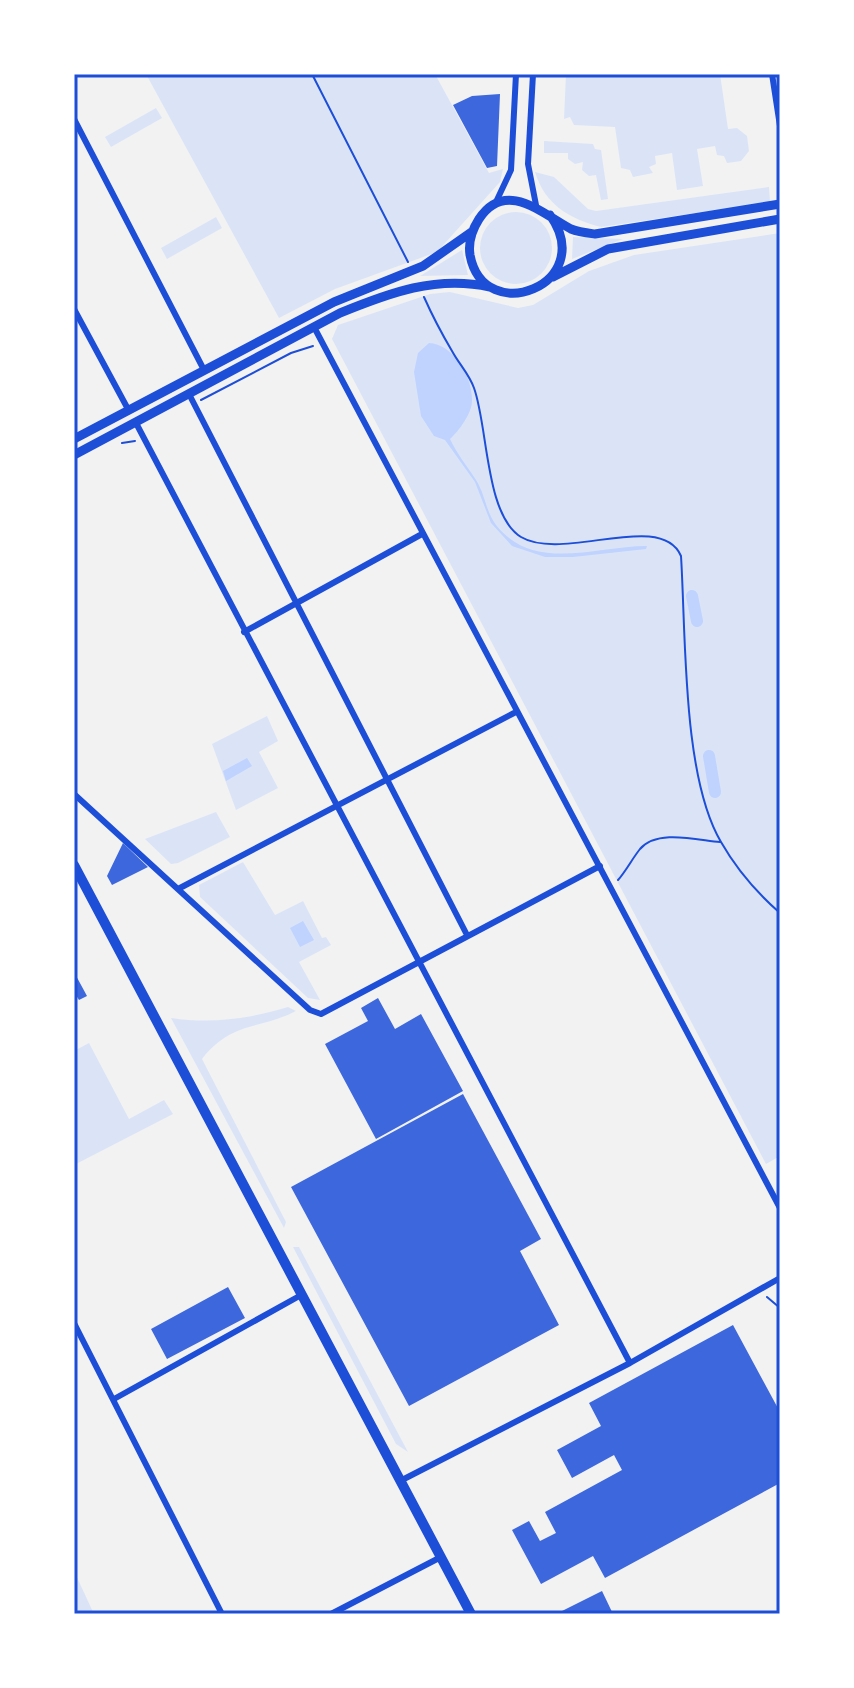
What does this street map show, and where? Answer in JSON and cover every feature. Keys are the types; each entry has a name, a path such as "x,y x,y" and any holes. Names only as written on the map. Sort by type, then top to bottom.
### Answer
{"main road":[{"path":"494,288 473,265 469,247 480,218 493,206 516,201 536,205 573,230 595,234 780,204"},
{"path":"547,281 558,267 562,246 550,215"},
{"path":"74,455 314,327 386,294 438,282 524,293 608,249 780,219"},
{"path":"74,439 334,302 423,266 473,231"},
{"path":"74,865 471,1614"}],"street":[{"path":"493,206 510,180 516,74"},
{"path":"533,74 528,164 536,205"},
{"path":"772,74 780,126"},
{"path":"74,119 204,370"},
{"path":"74,309 129,411"},
{"path":"314,327 780,1208"},
{"path":"189,394 467,935"},
{"path":"136,423 630,1363"},
{"path":"244,632 422,534"},
{"path":"178,889 516,712"},
{"path":"74,794 310,1010 321,1014 600,866"},
{"path":"402,1480 630,1363 780,1278"},
{"path":"114,1399 303,1294"},
{"path":"74,1323 222,1614"},
{"path":"331,1614 441,1557"}],"path":[{"path":"312,74 399,240"},
{"path":"430,310 475,390 493,484 508,526 522,538 543,543 573,544 643,536 668,538 677,546 681,556 692,727 709,815 739,872 780,913"},
{"path":"611,888 642,847 657,840 679,837 721,842"},
{"path":"762,1289 769,1301 780,1308"}],"shaded area":[{"path":"146,74 435,74 489,173 503,169 500,182 437,252 335,289 279,318"},
{"path":"566,74 720,74 728,129 737,128 747,136 749,151 741,161 727,163 724,156 717,155 715,146 697,149 703,186 677,190 672,153 655,156 656,164 649,167 653,173 633,177 630,170 621,168 615,127 574,125 570,117 564,119"},
{"path":"156,108 162,118 111,147 105,137"},
{"path":"544,141 593,144 595,149 601,150 608,199 601,200 596,175 589,176 582,170 583,162 575,164 568,159 568,153 544,153"},
{"path":"535,172 554,177 588,209 596,211 769,187 770,202 601,227 579,220 560,209 545,193"},
{"path":"516,212 542,222 552,248 542,274 516,284 490,274 480,248 490,222"},
{"path":"216,217 222,228 167,259 161,248"},
{"path":"780,233 780,1156 766,1164 332,339 338,325 430,294 450,292 518,308 533,305 589,271 634,255"},
{"path":"573,237 623,239 572,259"},
{"path":"462,250 468,275 420,276"},
{"path":"267,716 278,741 259,752 278,788 236,810 212,744"},
{"path":"216,812 230,837 178,863 171,864 145,839"},
{"path":"243,862 275,915 303,901 322,938 326,937 331,945 299,962 320,1000 308,998 200,897 199,885"},
{"path":"288,1007 296,1011 235,1032 202,1059 286,1222 284,1228 171,1018 230,1019"},
{"path":"89,1043 129,1119 164,1100 173,1114 76,1164 74,1051"},
{"path":"293,1247 299,1247 408,1452 396,1444"},
{"path":"74,1571 94,1614 74,1614"}],"water":[{"path":"429,343 446,349 465,372 471,392 470,411 450,439 479,485 496,525 511,540 528,549 547,553 647,546 646,549 545,557 512,546 491,523 475,482 445,440 434,436 421,416 414,372 418,353"},
{"path":"247,758 252,766 226,781 223,771"},
{"path":"303,921 314,940 300,947 290,928"}],"building":[{"path":"500,94 497,166 487,168 453,105 472,96"},
{"path":"123,843 148,867 112,885 107,876"},
{"path":"74,972 87,996 79,1000 74,992"},
{"path":"378,998 395,1029 421,1014 463,1091 376,1139 325,1044 368,1021 361,1008"},
{"path":"463,1094 541,1239 520,1251 559,1325 409,1406 291,1187"},
{"path":"228,1287 245,1318 167,1359 151,1329"},
{"path":"733,1325 780,1412 780,1483 605,1578 593,1556 541,1584 512,1530 529,1521 540,1541 556,1533 545,1512 622,1470 614,1455 572,1478 557,1450 601,1426 589,1403"},
{"path":"602,1591 613,1614 556,1614"}],"waterway":[{"path":"692,596 697,621"},
{"path":"709,756 715,792"}]}
